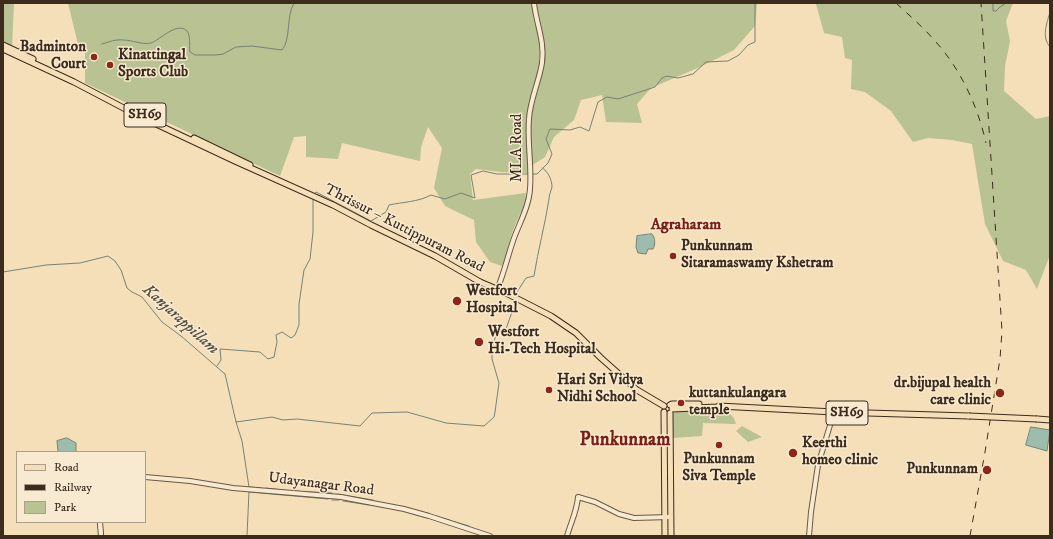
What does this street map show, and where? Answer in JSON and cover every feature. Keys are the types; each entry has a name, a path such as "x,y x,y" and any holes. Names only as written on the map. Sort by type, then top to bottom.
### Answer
{"main road":[{"name":"Thrissur – Kuttippuram Road","path":"3,45 67,75 145,115 284,180 287,184"},
{"name":"Thrissur – Kuttippuram Road","path":"3,49 74,82 135,114 282,183 333,205 410,243 480,282 551,316 576,332 624,380 637,390 664,406 663,408 669,410 668,517"},
{"name":"SH69","path":"669,410 720,406 1050,420"},
{"path":"665,536 668,517"},
{"path":"668,517 670,536"},
{"path":"100,523 101,536"}],"street":[{"name":"MLA Road","path":"497,290 527,205 530,190 531,176 528,129 529,111 542,63 541,34 534,3"},
{"path":"809,536 818,465 834,412"},
{"name":"Udayanagar Road","path":"146,477 249,490 341,497 375,503 429,516 490,536"},
{"path":"567,536 576,511 578,497 595,502 619,514 634,518 668,517"}],"green space":[{"path":"3,3 14,3 12,48 3,43"},
{"path":"68,3 757,3 755,26 734,50 700,67 651,88 637,104 642,123 606,122 602,95 581,100 574,120 554,137 545,157 528,168 528,173 476,169 470,174 473,200 526,193 524,204 511,236 502,266 490,262 476,242 474,220 445,206 434,188 442,148 428,127 421,147 420,161 342,143 338,159 306,157 306,136 294,137 280,176 85,83 85,47 78,44"},
{"path":"757,3 1013,3 1006,21 1010,41 1005,66 1004,91 1036,119 1050,116 1050,255 1037,289 1026,270 1003,261 985,224 972,144 952,140 928,138 913,142 891,111 865,92 851,89 852,60 845,58 842,37 824,33 816,4"},
{"path":"726,410 734,418 736,424 703,423 702,436 673,438 673,414 675,412"},
{"path":"742,426 762,437 748,442 736,431"}],"shaded area":[{"path":"652,234 655,242 653,249 648,249 646,254 638,253 636,247 637,236"},
{"path":"1031,427 1050,430 1047,451 1026,445"},
{"path":"67,438 76,443 76,451 58,451 57,441"}],"waterway":[{"path":"102,44 120,40 151,43 178,28 187,31 190,52 195,55 223,54 236,47 252,46 282,50 287,40 290,14 294,3"},
{"path":"533,174 537,174 548,163 552,154 546,139 550,129 570,130 580,127 589,131 598,102 607,97 618,99 655,87 662,78 667,76 678,78 693,74 706,62 728,61 739,55 748,45 755,42 755,3"},
{"path":"993,3 993,11 996,11 1006,3"},
{"path":"1026,3 1048,3"},
{"path":"1050,12 1045,34 1047,43 1050,47"},
{"path":"515,295 526,278 534,276 552,187 549,176 542,168"},
{"path":"315,194 316,192 371,221 386,212 389,205 416,200 431,195 445,199 461,193 475,198 471,175 483,171 497,174 528,174"},
{"path":"217,366 221,360 220,349 260,352 268,359 274,357 277,342 276,335 282,332 291,338 295,335 299,325 299,304 304,270 310,259 313,232 313,199"},
{"name":"Kanjarappillam","path":"3,272 46,265 80,263 108,256 115,261 121,270 127,288 142,297 162,322 181,336 225,374 236,422 272,417 283,420 297,419 360,426 372,413 407,412 446,423 484,426 494,417 499,383 492,359 492,349 497,331 506,329 513,309"},
{"path":"236,422 242,441 249,487"},
{"path":"250,487 261,488"},
{"path":"266,488 290,491"},
{"path":"247,536 249,491"},
{"path":"291,491 332,493"},
{"path":"249,492 328,499"},
{"path":"337,494 373,500"},
{"path":"332,500 339,500"},
{"path":"343,501 369,505"},
{"path":"377,502 392,505"},
{"path":"429,514 450,520"},
{"path":"452,521 469,526"},
{"path":"470,527 483,532"}],"railway":[{"path":"896,3 931,37 945,53 961,77 983,129 986,143"},
{"path":"970,536 1000,359 1002,331 981,3"}],"place":[{"name":"Badminton Court","path":"94,57"},
{"name":"Kinattingal Sports Club","path":"110,65"},
{"name":"Punkunnam Sitaramaswamy Kshetram","path":"673,256"},
{"name":"Westfort Hospital","path":"457,301"},
{"name":"Westfort Hi-Tech Hospital","path":"479,342"},
{"name":"Hari Sri Vidya Nidhi School","path":"549,390"},
{"name":"dr.bijupal health care clinic","path":"1000,393"},
{"name":"kuttankulangara temple","path":"681,403"},
{"name":"Punkunnam Siva Temple","path":"719,445"},
{"name":"Keerthi homeo clinic","path":"793,453"},
{"name":"Punkunnam","path":"987,470"}],"district":[{"name":"Agraharam","path":"686,226"},
{"name":"Punkunnam","path":"625,441"}]}
